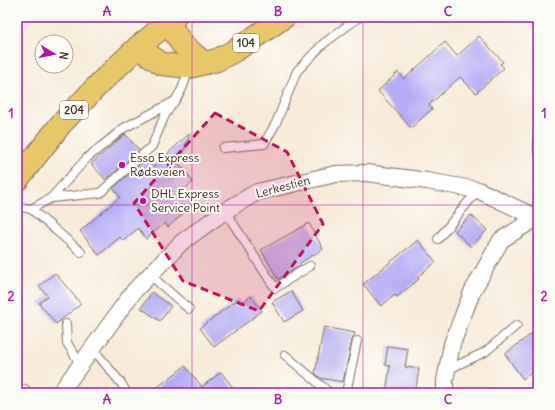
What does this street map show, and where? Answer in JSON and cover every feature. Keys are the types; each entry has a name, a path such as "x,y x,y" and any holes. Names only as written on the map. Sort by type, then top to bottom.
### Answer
{"main road":[{"name":"104","path":"138,47 162,64 217,60 236,50 284,17"},
{"path":"171,20 182,44 196,61"},
{"name":"204","path":"17,180 61,124 101,82 138,47 171,20"}],"street":[{"name":"Lerkestien","path":"60,393 134,291 182,242 225,211 257,192 336,174 367,173 478,190 538,217"},
{"path":"445,393 445,380 452,344 472,292 501,240 538,217"}],"lane":[{"path":"224,148 264,144 276,123 297,71 323,44 359,17"},
{"path":"51,198 100,193 152,146 165,115 182,89 196,61"},
{"path":"32,208 51,198 87,158 124,128 175,101"},
{"path":"538,135 538,151"},
{"path":"438,239 478,190"},
{"path":"538,202 538,217"},
{"path":"17,206 32,208 82,252"},
{"path":"225,211 275,288 310,266"},
{"path":"150,275 189,309"},
{"path":"66,324 67,343 81,365"},
{"path":"447,370 485,352 517,325"},
{"path":"346,393 357,341"},
{"path":"92,349 121,383 127,393"},
{"path":"285,355 330,393"}],"highlighted area":[{"path":"215,113 287,152 323,224 259,311 183,281 134,203"}],"building":[{"path":"479,36 503,62 500,64 504,68 476,93 460,77 429,105 432,109 411,128 378,91 398,72 404,79 445,42 457,56"},
{"path":"190,133 179,164 193,182 181,192 193,205 168,227 165,223 146,239 138,228 123,241 120,237 99,255 80,231 120,197 113,188 146,159 153,167"},
{"path":"125,134 139,150 106,180 91,164"},
{"path":"471,215 487,230 471,247 455,231"},
{"path":"309,223 323,249 278,279 261,250"},
{"path":"418,240 436,262 417,277 419,279 397,297 395,295 381,306 363,284"},
{"path":"55,273 81,304 56,324 39,303 48,296 39,286"},
{"path":"291,291 303,311 284,322 272,302"},
{"path":"152,292 171,306 160,321 141,308"},
{"path":"251,296 262,311 214,347 200,328 238,299 241,303"},
{"path":"324,327 355,333 352,340 343,382 320,378 315,373"},
{"path":"538,329 538,368 523,379 505,354"},
{"path":"388,346 408,349 405,367 419,369 415,393 386,393 390,366 385,365"},
{"path":"185,366 202,387 221,372 237,393 150,393"}],"place":[{"name":"Esso Express Rødsveien","path":"122,165"},
{"name":"DHL Express Service Point","path":"143,201"}]}
